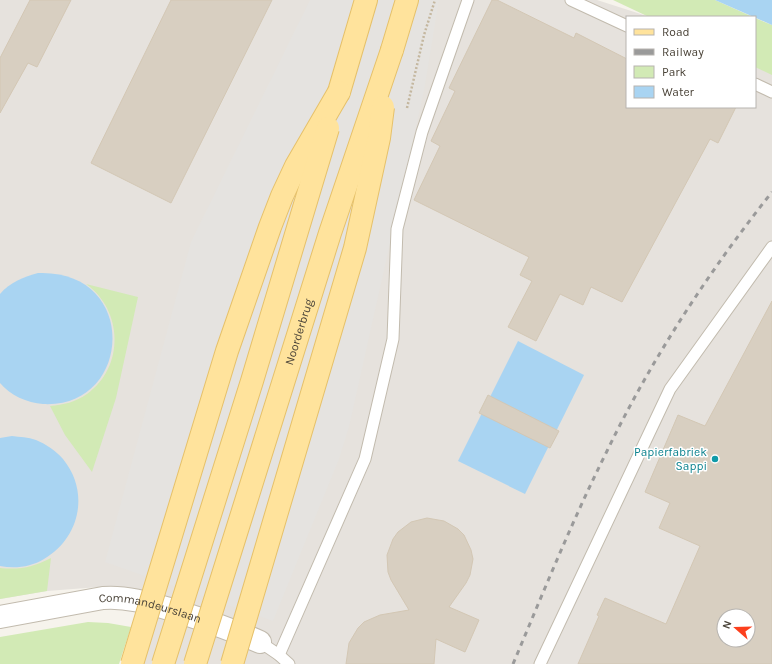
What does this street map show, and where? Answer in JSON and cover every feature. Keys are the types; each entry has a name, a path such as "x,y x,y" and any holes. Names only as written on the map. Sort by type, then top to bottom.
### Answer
{"main road":[{"path":"163,664 254,373 366,0"},
{"name":"Noorderbrug","path":"195,664 330,233 392,50 407,0"},
{"path":"232,664 355,248 379,138 392,50"},
{"path":"132,664 227,351 267,234 296,166 339,92"}],"street":[{"name":"Commandeurslaan","path":"0,617 96,599 115,597 155,605 203,620 260,642"}],"lane":[{"path":"279,655 365,459 393,339 397,229 422,132 468,0"},
{"path":"571,0 626,26"},
{"path":"756,84 772,92"},
{"path":"540,664 670,388 772,246"},
{"name":"Commandeurslaan","path":"260,642 289,664"}],"shaded area":[{"path":"0,0 597,0 647,16 626,16 626,108 756,108 756,50 772,56 772,664 125,664 146,593 112,586 47,591 0,599"},
{"path":"310,0 439,0 424,91 349,427 339,459 273,621 105,562 191,242"}],"green space":[{"path":"613,0 715,0 751,16 647,16"},
{"path":"756,18 772,25 772,75 756,67"},
{"path":"86,284 138,297 116,398 92,472 65,435 50,406 69,403 87,394 99,383 108,369 113,354 115,339 113,323 107,308 98,295"},
{"path":"51,558 47,591 0,599 0,568 14,569 27,567"},
{"path":"88,622 108,623 131,627 119,664 0,664 0,637"}],"water":[{"path":"715,0 772,0 772,25 756,18 756,16 751,16"},
{"path":"38,273 71,278 94,292 108,314 112,339 108,364 95,385 73,400 43,404 31,402 14,395 0,383 0,294 13,283 22,278"},
{"path":"518,341 584,375 525,494 458,461"},
{"path":"12,436 36,440 60,456 71,472 76,486 78,500 77,514 73,527 66,539 56,550 39,562 28,566 17,567 0,566 0,438"}],"building":[{"path":"30,0 71,0 37,67 28,63 0,113 0,58"},
{"path":"171,0 272,0 171,203 91,163"},
{"path":"492,0 497,0 574,38 576,33 626,58 626,108 736,108 718,143 710,139 622,302 591,287 583,305 560,294 536,341 508,327 532,281 520,275 529,257 414,200 440,146 431,141 455,91 449,88"},
{"name":"Papierfabriek Sappi","path":"772,301 772,664 578,664 599,616 597,615 605,598 666,624 700,546 659,528 670,503 645,492 678,415 705,426"},
{"path":"488,395 559,431 550,448 479,413"},
{"path":"427,518 444,521 458,529 464,535 471,550 473,559 470,575 449,607 479,620 465,652 436,639 434,664 346,664 349,643 358,628 364,622 380,615 409,610 391,580 388,572 387,555 393,539 398,532 411,522"}],"railway":[{"path":"513,664 582,504 642,383 682,317 726,253 772,192"}],"place":[{"name":"Papierfabriek Sappi","path":"715,459"}]}
